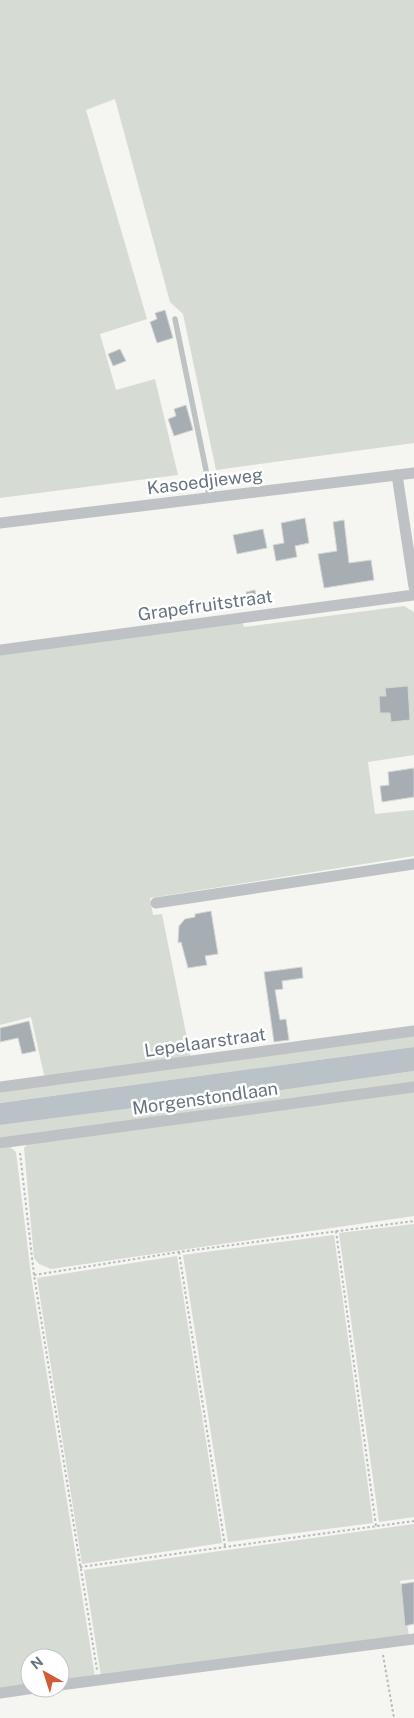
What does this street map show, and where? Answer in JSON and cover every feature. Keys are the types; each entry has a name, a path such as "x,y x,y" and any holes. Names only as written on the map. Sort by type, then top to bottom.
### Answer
{"street":[{"name":"Kasoedjieweg","path":"0,523 414,473"},
{"path":"397,475 414,587"},
{"name":"Grapefruitstraat","path":"0,650 414,595"},
{"path":"156,903 414,864"},
{"name":"Lepelaarstraat","path":"0,1087 414,1031"},
{"name":"Morgenstondlaan","path":"0,1143 414,1087"},
{"path":"70,1684 414,1639"},
{"path":"0,1693 20,1690"}],"lane":[{"path":"175,319 206,470 209,497"}],"path":[{"path":"18,1141 34,1275 99,1680"},
{"path":"34,1275 180,1252 414,1221"},
{"path":"336,1231 376,1526"},
{"path":"180,1252 225,1546"},
{"path":"80,1567 414,1521"},
{"path":"381,1643 394,1718"}],"shaded area":[{"path":"0,0 414,0 414,443 216,470 183,314 170,302 115,99 86,110 147,319 100,334 116,390 155,379 178,475 0,498"},
{"path":"404,606 414,612 414,755 368,762 375,814 414,810 414,856 150,898 153,915 162,914 191,1058 45,1079 31,1017 0,1025 0,654 242,621 244,627"},
{"path":"414,1036 414,1047 0,1103 0,1091"},
{"path":"414,1047 414,1071 191,1103 181,1102 0,1125 0,1103"},
{"path":"414,1071 414,1084 0,1139 0,1125 181,1102 191,1103"},
{"path":"414,1091 414,1216 51,1269 39,1264 34,1258 24,1148 29,1143"},
{"path":"10,1147 16,1152 31,1275 95,1677 70,1680 70,1648 20,1648 20,1686 0,1688 0,1149"},
{"path":"414,1224 414,1517 379,1522 339,1233"},
{"path":"334,1235 373,1523 228,1542 183,1255"},
{"path":"177,1256 222,1543 82,1564 37,1278"},
{"path":"414,1524 414,1579 400,1581 409,1636 101,1676 84,1570"}],"building":[{"path":"165,310 173,338 157,343 150,322 157,319 155,313"},
{"path":"120,349 126,361 113,366 108,354"},
{"path":"186,405 193,430 174,436 168,419 176,416 174,409"},
{"path":"305,518 309,543 295,546 297,557 276,561 273,545 284,543 281,523"},
{"path":"344,520 349,563 371,560 374,580 324,588 318,554 337,551 333,522"},
{"path":"263,529 267,548 237,554 233,535"},
{"path":"255,590 257,601 248,603 246,592"},
{"path":"408,686 410,720 391,722 390,713 380,713 379,696 386,696 385,688"},
{"path":"414,768 414,797 382,802 380,786 389,785 388,772"},
{"path":"211,911 218,954 205,956 207,965 188,968 181,942 178,943 179,926 185,919 195,917 195,914"},
{"path":"302,967 303,978 282,981 283,989 275,990 280,1020 286,1019 289,1040 274,1042 264,972"},
{"path":"29,1021 36,1051 22,1054 18,1038 0,1042 0,1028"},
{"path":"414,1582 414,1624 405,1626 401,1584"}]}
